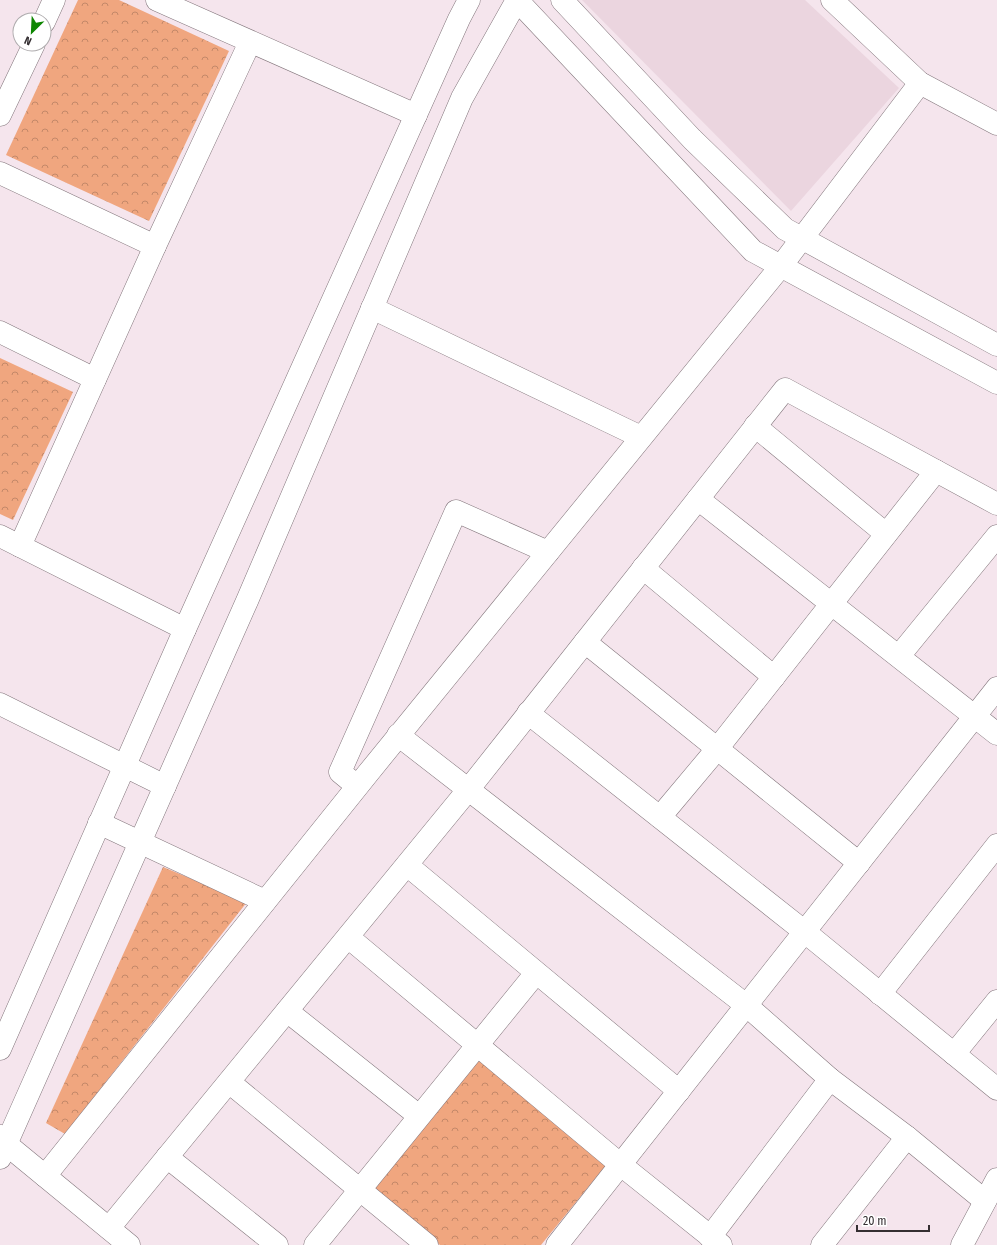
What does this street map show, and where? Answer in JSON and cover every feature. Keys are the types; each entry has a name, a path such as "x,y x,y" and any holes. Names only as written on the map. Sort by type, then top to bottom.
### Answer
{"street":[{"path":"49,12 54,0"},
{"path":"157,0 416,116"},
{"path":"0,1048 124,766 459,19 469,0"},
{"path":"129,1245 45,1176 2,1145 140,842 247,601 462,98 517,0 753,251 997,383"},
{"path":"562,0 692,139 784,229 997,345"},
{"path":"832,0 920,82 997,124"},
{"path":"20,546 155,246 250,42"},
{"path":"0,115 30,52"},
{"path":"45,1176 357,786 781,266 920,82"},
{"path":"0,173 155,246"},
{"path":"372,308 641,437"},
{"path":"0,332 95,378"},
{"path":"109,1228 468,790 785,389 997,504"},
{"path":"755,426 886,534"},
{"path":"660,817 717,749 936,471"},
{"path":"698,499 831,604 900,656 997,734"},
{"path":"357,786 340,772 456,511 548,552"},
{"path":"0,536 186,629"},
{"path":"900,656 997,536"},
{"path":"643,568 774,677"},
{"path":"584,642 859,863"},
{"path":"568,1241 621,1164 997,688"},
{"path":"0,704 165,786"},
{"path":"528,713 804,932 997,1089"},
{"path":"398,736 746,1005 830,1079 907,1137 985,1201"},
{"path":"99,823 265,901"},
{"path":"880,994 997,845"},
{"path":"407,865 679,1091"},
{"path":"348,937 716,1241 830,1079"},
{"path":"315,1245 536,973"},
{"path":"954,1054 997,1001"},
{"path":"287,1011 419,1116"},
{"path":"229,1082 427,1245"},
{"path":"822,1245 907,1137"},
{"path":"168,1157 277,1245"},
{"path":"962,1245 997,1179"}],"shaded area":[{"path":"582,0 805,0 899,88 791,211"}],"green space":[{"path":"78,0 119,0 229,51 149,221 6,155"},
{"path":"0,358 73,392 13,520 0,514"},
{"path":"163,867 247,902 65,1134 46,1123"},
{"path":"478,1059 607,1164 541,1245 440,1245 372,1188"}]}
